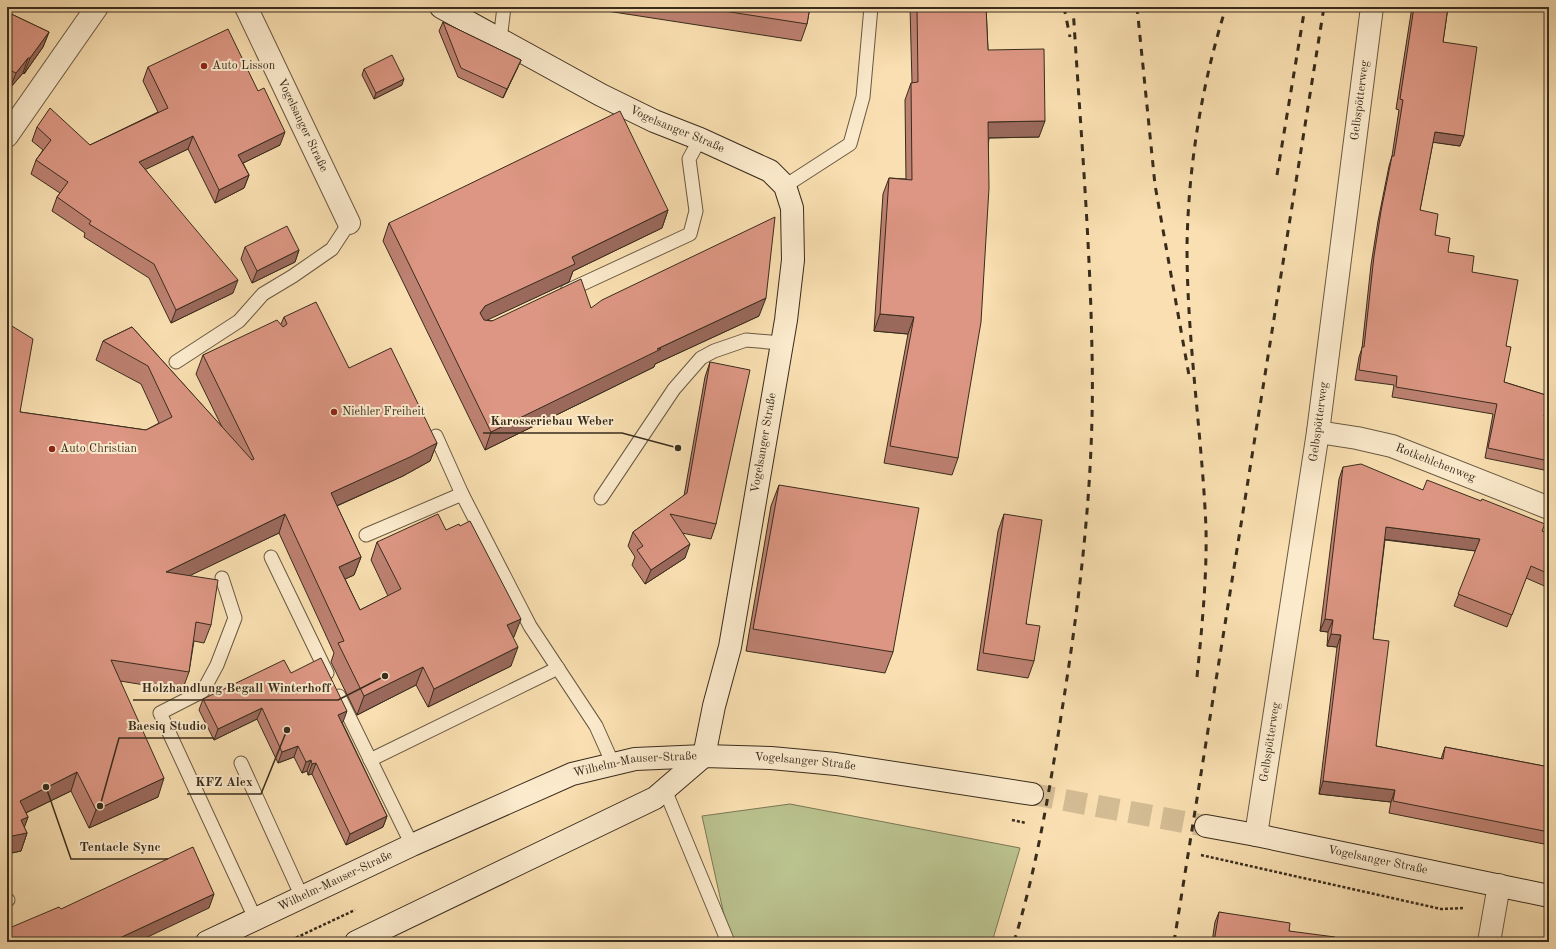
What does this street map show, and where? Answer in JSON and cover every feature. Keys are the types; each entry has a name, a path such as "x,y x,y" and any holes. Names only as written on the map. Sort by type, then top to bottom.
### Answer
{"street":[{"path":"7,136 97,7"},
{"name":"Vogelsanger Straße","path":"246,7 348,223"},
{"name":"Vogelsanger Straße","path":"442,7 600,95 654,121 700,139 770,171 785,186 792,208 793,260 781,343 730,647 714,706 704,756 771,758 836,764 1032,794"},
{"name":"Gelbspötterweg","path":"1256,835 1318,432 1372,7"},
{"name":"Rotkehlchenweg","path":"1318,432 1357,438 1392,446 1549,508"},
{"name":"Wilhelm-Mauser-Straße","path":"207,942 412,845 572,774 635,759 704,756"},
{"name":"Wilhelm-Mauser-Straße","path":"356,942 655,798 704,756"},
{"name":"Vogelsanger Straße","path":"1206,826 1256,835 1497,896 1549,896"},
{"path":"1489,942 1497,896"}],"lane":[{"path":"500,40 504,7"},
{"path":"785,186 850,144 863,97 871,7"},
{"path":"553,298 690,234 696,212 690,159 700,139"},
{"path":"176,362 239,321 263,294 293,276 332,249 348,223"},
{"path":"601,498 674,390 701,358 714,351 746,340 781,343"},
{"path":"436,436 462,494 530,626 596,726 613,764"},
{"path":"366,535 462,494"},
{"path":"271,557 412,845"},
{"path":"222,578 235,618 217,666 203,691 160,713 255,918"},
{"path":"370,760 558,668"},
{"path":"241,763 302,897"},
{"path":"665,790 728,942"}],"path":[{"path":"1201,855 1442,909 1497,896"}],"green space":[{"path":"790,804 1020,848 992,942 730,942 702,816"}],"building":[{"path":"698,7 810,7 807,24"},
{"path":"917,7 986,7 988,50 1044,49 1045,121 988,122 989,188 981,322 958,458 890,446 914,317 880,314 889,178 912,180 911,83 918,82"},
{"path":"1414,7 1448,7 1443,42 1477,47 1464,136 1435,132 1420,210 1438,214 1435,235 1450,238 1448,252 1474,256 1472,272 1518,280 1506,346 1511,347 1504,382 1549,396 1549,412 1545,412 1544,416 1549,417 1549,461 1488,448 1497,404 1396,387 1397,376 1359,370 1362,347 1364,347 1374,256 1381,211 1392,156 1394,156 1403,100 1400,99"},
{"path":"7,12 49,32 30,58 28,58 16,73 7,69"},
{"path":"443,22 521,60 507,89 461,68"},
{"path":"228,29 258,91 264,88 285,132 238,155 249,175 219,190 193,136 139,162 238,280 176,310 154,264 89,224 91,221 57,197 68,182 36,160 51,140 37,127 50,108 90,145 168,108 148,67"},
{"path":"392,55 404,79 376,93 364,69"},
{"path":"620,111 668,210 572,257 575,264 485,306 480,313 484,320 492,321 581,279 591,308 602,300 775,217 766,298 657,349 661,349 491,432 389,223"},
{"path":"287,226 299,250 257,271 245,247"},
{"path":"316,302 349,368 391,348 437,443 331,493 361,557 339,567 360,610 401,589 377,542 438,514 446,530 470,521 521,619 507,625 518,647 434,689 423,667 364,696 338,643 344,641 285,514 166,572 218,580 211,625 196,622 189,672 111,660 164,778 96,810 77,772 20,801 28,817 21,820 27,833 7,837 7,323 33,339 20,412 146,430 172,417 148,366 103,341 132,327 252,460 254,459 203,355 277,320 283,327 287,324 284,317"},
{"path":"710,362 750,370 716,524 670,514 690,544 651,570 637,550 643,546 633,532 687,493"},
{"path":"1361,464 1423,490 1427,480 1481,501 1482,499 1545,524 1542,531 1549,534 1549,574 1531,566 1512,615 1458,594 1480,539 1386,527 1373,639 1389,641 1376,746 1443,759 1445,747 1549,767 1549,832 1393,801 1395,790 1323,781 1341,635 1331,634 1333,620 1325,619 1343,467"},
{"path":"779,485 919,508 893,652 753,629"},
{"path":"1004,514 1042,520 1026,624 1040,626 1034,661 983,653"},
{"path":"321,658 347,711 338,715 387,816 350,834 316,763 312,764 311,760 306,762 298,746 282,752 262,708 218,729 203,699 284,660 291,673"},
{"path":"193,847 214,894 111,942 7,942 7,929 59,907 61,909"},
{"path":"1219,912 1290,923 1289,931 1335,937 1334,942 1214,942"}],"tunnel":[{"path":"1032,794 1206,826"}],"railway":[{"path":"1064,7 1070,37"},
{"path":"1014,942 1030,885 1053,769 1081,577 1089,487 1092,397 1091,309 1073,7"},
{"path":"1137,7 1155,185 1190,381"},
{"path":"1197,677 1205,583 1206,528 1189,317 1187,247 1188,217 1193,156 1203,95 1217,36 1226,7"},
{"path":"1277,175 1305,7"},
{"path":"1174,942 1324,7"}],"place":[{"name":"Auto Lisson","path":"204,66"},
{"name":"Niehler Freiheit","path":"334,412"},
{"name":"Karosseriebau Weber","path":"678,448"},
{"name":"Auto Christian","path":"52,449"},
{"name":"Holzhandlung Begall Winterhoff","path":"385,676"},
{"name":"KFZ Alex","path":"287,730"},
{"name":"Tentacle Sync","path":"46,787"},
{"name":"Baesiq Studio","path":"100,806"}]}
